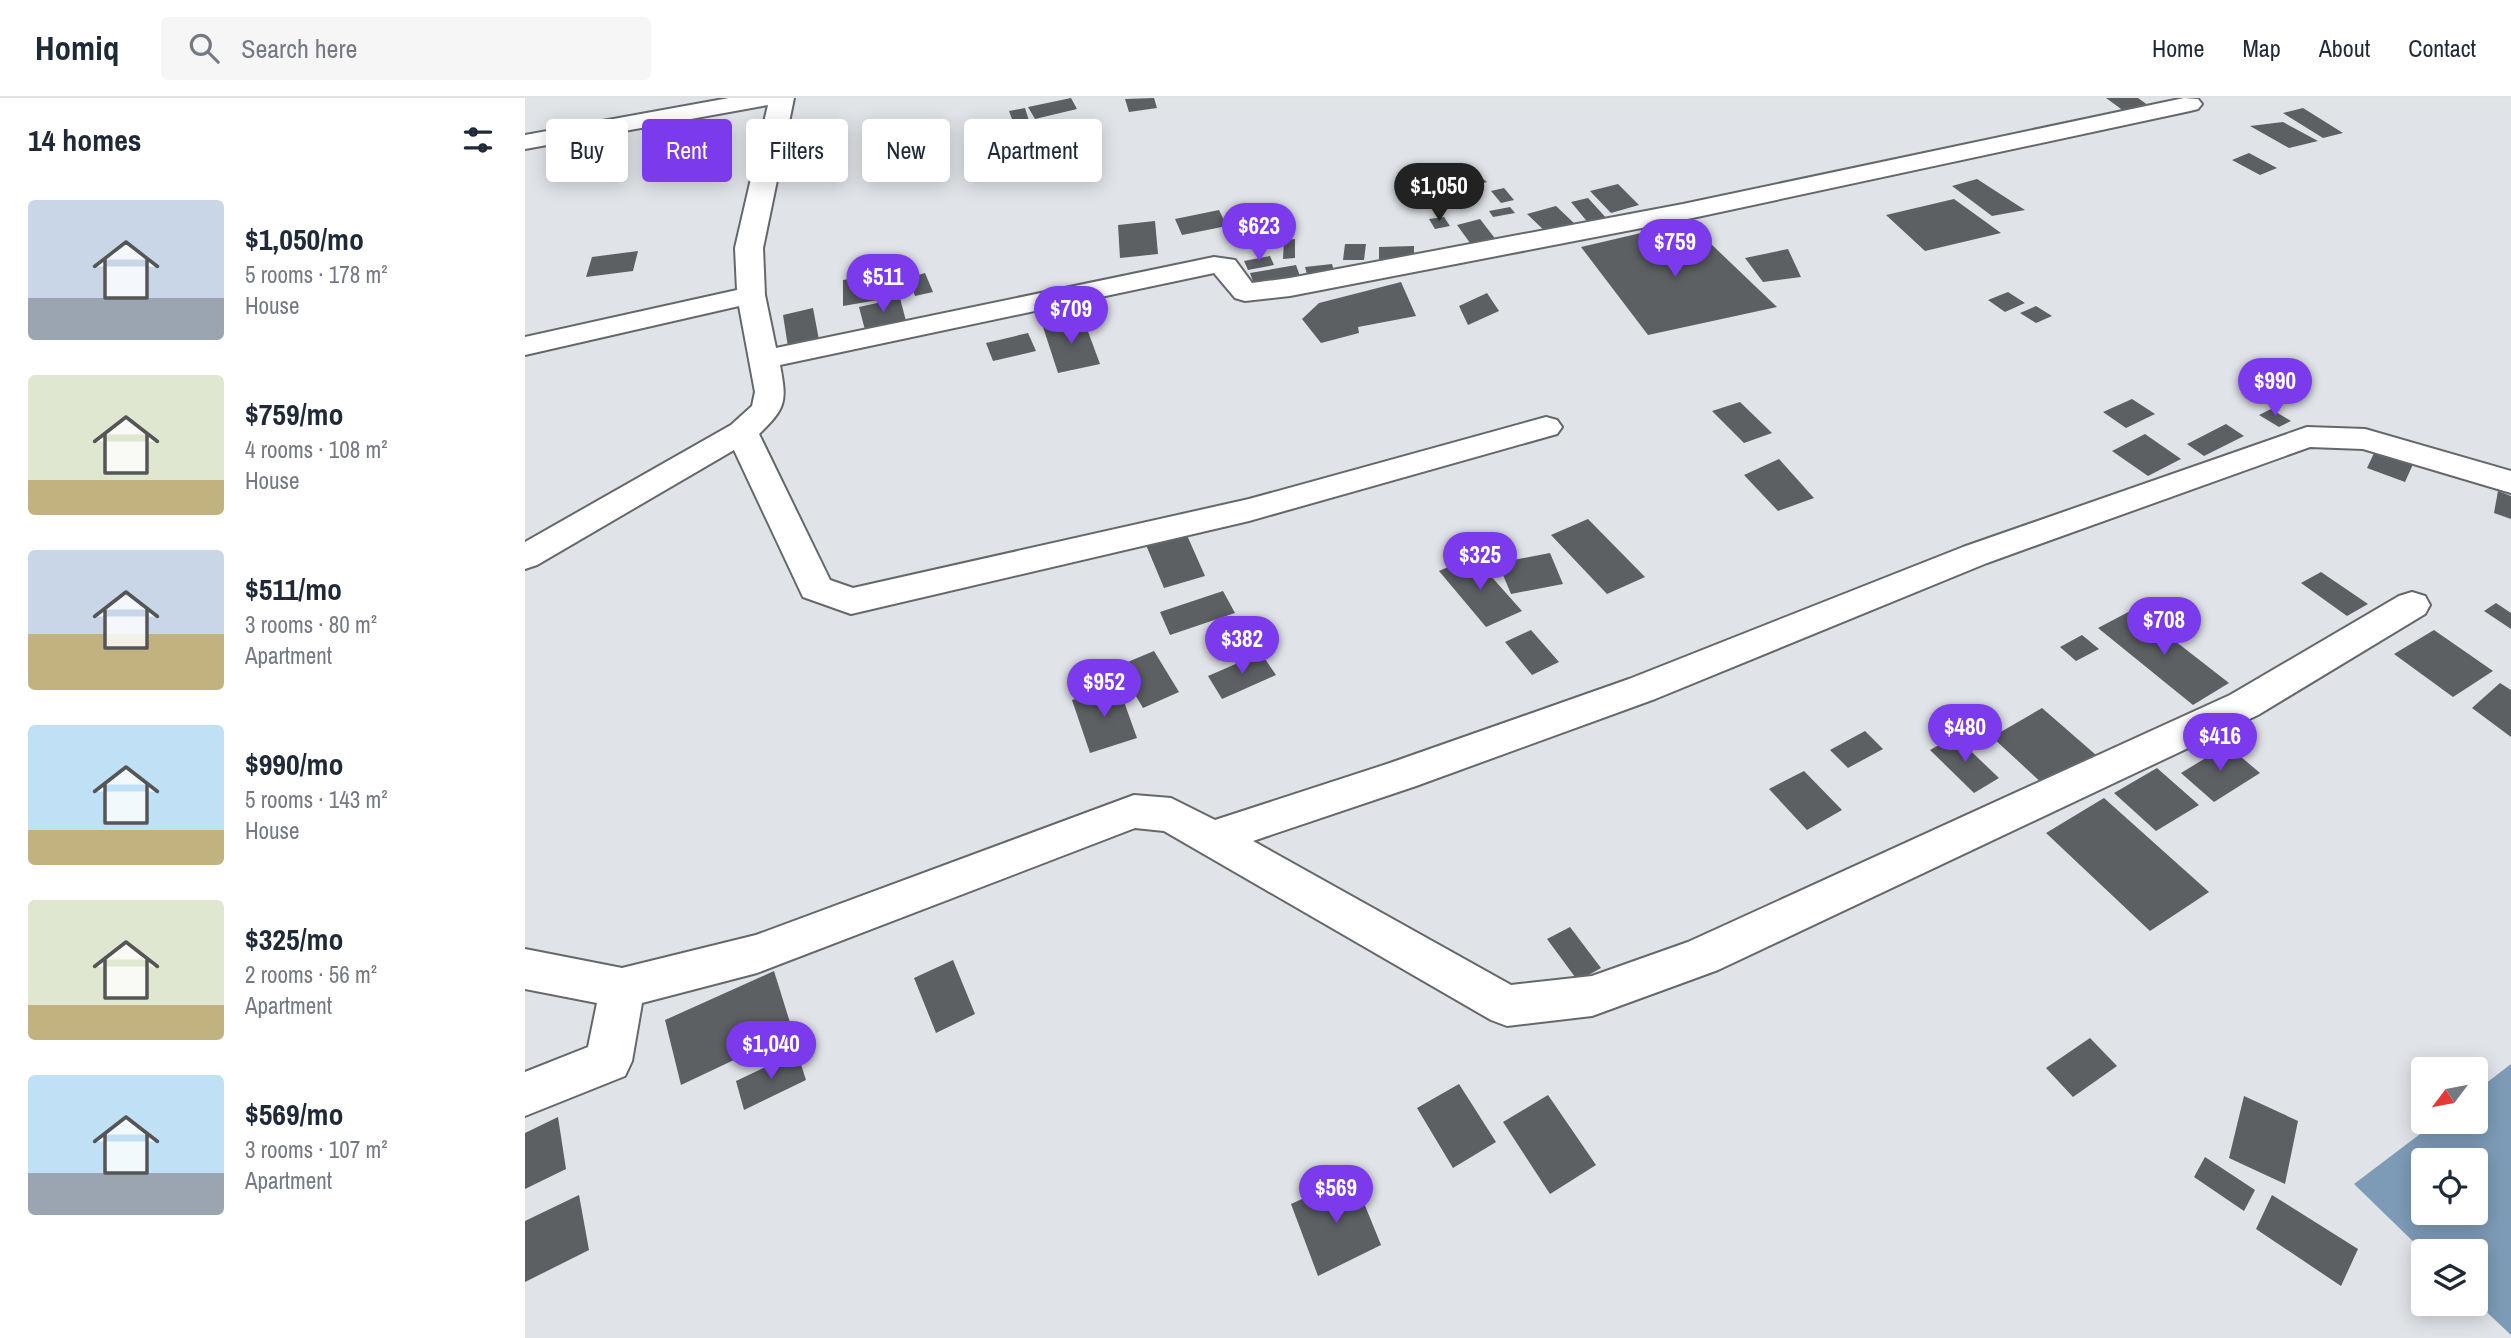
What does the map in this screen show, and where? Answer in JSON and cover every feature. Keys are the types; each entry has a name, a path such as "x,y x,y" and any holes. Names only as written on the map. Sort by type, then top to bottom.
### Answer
{"street":[{"path":"525,142 769,98"},
{"path":"525,557 742,432 767,409 770,392 751,295 750,248 782,98"},
{"path":"763,360 1215,265 1225,266 1245,292 1290,287 1683,212 2190,104"},
{"path":"525,345 751,295"},
{"path":"742,432 816,588 851,601 1249,510 1546,427"},
{"path":"1211,838 1402,775 1642,690 1975,555 2307,437 2365,439 2511,482"},
{"path":"525,970 622,988 757,954 1135,811 1171,815 1507,1006 1593,996 1702,956 2244,705 2412,605"},
{"path":"525,1094 608,1061 622,988"}],"water":[{"path":"2511,1064 2511,1335 2488,1313 2488,1239 2411,1239 2354,1184 2420,1134 2489,1134 2489,1081"}],"building":[{"path":"1071,98 1077,109 1035,119 1028,107"},
{"path":"1154,98 1157,108 1129,112 1125,99"},
{"path":"2106,98 2138,98 2152,108 2128,114"},
{"path":"1025,108 1028,119 1012,119 1009,111"},
{"path":"2303,108 2343,133 2323,138 2283,113"},
{"path":"2283,122 2318,141 2289,148 2250,126"},
{"path":"2249,153 2277,168 2260,175 2232,160"},
{"path":"1468,166 1487,182 1465,189 1446,173"},
{"path":"1438,168 1458,192 1419,201 1400,177"},
{"path":"1977,179 2025,210 1992,216 1952,186"},
{"path":"1618,184 1639,205 1611,213 1590,191"},
{"path":"1504,188 1514,200 1501,203 1491,191"},
{"path":"1588,198 1608,220 1590,225 1571,202"},
{"path":"1954,199 2001,233 1925,251 1886,215"},
{"path":"1556,206 1576,225 1548,234 1527,214"},
{"path":"1510,207 1515,213 1493,217 1489,211"},
{"path":"1219,210 1227,226 1182,235 1175,219"},
{"path":"1444,217 1450,226 1435,229 1429,219"},
{"path":"1480,219 1497,241 1473,247 1457,225"},
{"path":"1155,221 1158,254 1120,258 1118,225"},
{"path":"1688,222 1777,307 1648,335 1581,247"},
{"path":"1295,239 1295,258 1283,259 1284,240"},
{"path":"1345,244 1366,244 1364,260 1343,260"},
{"path":"1414,246 1414,258 1379,259 1379,247"},
{"path":"1788,249 1801,277 1763,282 1745,258"},
{"path":"638,251 633,271 586,277 592,257"},
{"path":"1270,256 1274,265 1248,270 1244,261"},
{"path":"1332,264 1335,275 1308,278 1305,267"},
{"path":"1296,265 1301,279 1255,287 1250,273"},
{"path":"899,271 901,296 843,306 843,280"},
{"path":"925,273 933,292 915,296 908,278"},
{"path":"1401,282 1416,316 1358,327 1359,333 1321,343 1302,319 1319,303"},
{"path":"2008,292 2025,303 2005,312 1988,300"},
{"path":"1487,293 1499,311 1468,325 1459,306"},
{"path":"900,298 906,321 865,330 859,307"},
{"path":"2036,306 2052,316 2036,323 2020,313"},
{"path":"813,308 819,340 788,347 783,315"},
{"path":"1083,318 1100,364 1058,373 1043,327"},
{"path":"1028,333 1036,351 993,361 986,343"},
{"path":"2132,399 2155,414 2126,428 2103,412"},
{"path":"1740,402 1772,433 1744,443 1712,411"},
{"path":"2271,409 2291,421 2279,427 2259,415"},
{"path":"2226,424 2244,436 2204,456 2187,444"},
{"path":"2145,434 2181,459 2148,476 2112,451"},
{"path":"2376,449 2414,462 2405,482 2367,468"},
{"path":"1779,459 1814,498 1778,511 1744,475"},
{"path":"2498,491 2511,496 2511,519 2494,513"},
{"path":"1588,519 1645,577 1607,594 1551,535"},
{"path":"1186,533 1205,576 1164,588 1146,545"},
{"path":"1550,553 1563,584 1511,594 1498,563"},
{"path":"1473,556 1522,611 1486,627 1439,571"},
{"path":"2321,572 2368,604 2347,616 2301,583"},
{"path":"1223,591 1235,613 1170,635 1160,612"},
{"path":"2496,603 2511,613 2511,629 2484,611"},
{"path":"2134,609 2229,683 2193,705 2098,628"},
{"path":"1531,630 1559,662 1532,675 1505,642"},
{"path":"2434,630 2493,671 2453,697 2394,654"},
{"path":"2082,635 2099,649 2076,661 2060,647"},
{"path":"1154,651 1179,692 1143,708 1118,666"},
{"path":"1261,653 1276,675 1222,699 1208,676"},
{"path":"2500,683 2511,690 2511,737 2472,708"},
{"path":"1118,685 1137,738 1090,753 1072,700"},
{"path":"2042,708 2096,755 2044,785 1992,737"},
{"path":"1865,731 1883,749 1848,768 1830,750"},
{"path":"1955,736 1999,778 1974,793 1930,750"},
{"path":"2227,745 2260,773 2214,802 2181,773"},
{"path":"2157,768 2199,805 2156,831 2114,793"},
{"path":"1804,771 1842,810 1807,830 1769,789"},
{"path":"2104,798 2209,892 2150,931 2046,833"},
{"path":"1570,927 1601,968 1578,981 1547,939"},
{"path":"953,960 975,1014 936,1033 914,978"},
{"path":"774,971 793,1032 681,1085 665,1020"},
{"path":"2090,1038 2117,1066 2073,1097 2046,1068"},
{"path":"797,1052 806,1080 744,1110 736,1081"},
{"path":"1459,1084 1496,1142 1453,1168 1417,1108"},
{"path":"1548,1095 1596,1165 1550,1194 1503,1122"},
{"path":"2244,1096 2298,1121 2285,1184 2229,1158"},
{"path":"558,1117 566,1169 525,1189 525,1133"},
{"path":"2205,1157 2255,1190 2244,1211 2194,1177"},
{"path":"1353,1176 1381,1245 1318,1276 1291,1204"},
{"path":"579,1195 589,1250 525,1282 525,1221"},
{"path":"2272,1195 2358,1249 2341,1286 2256,1229"}]}
